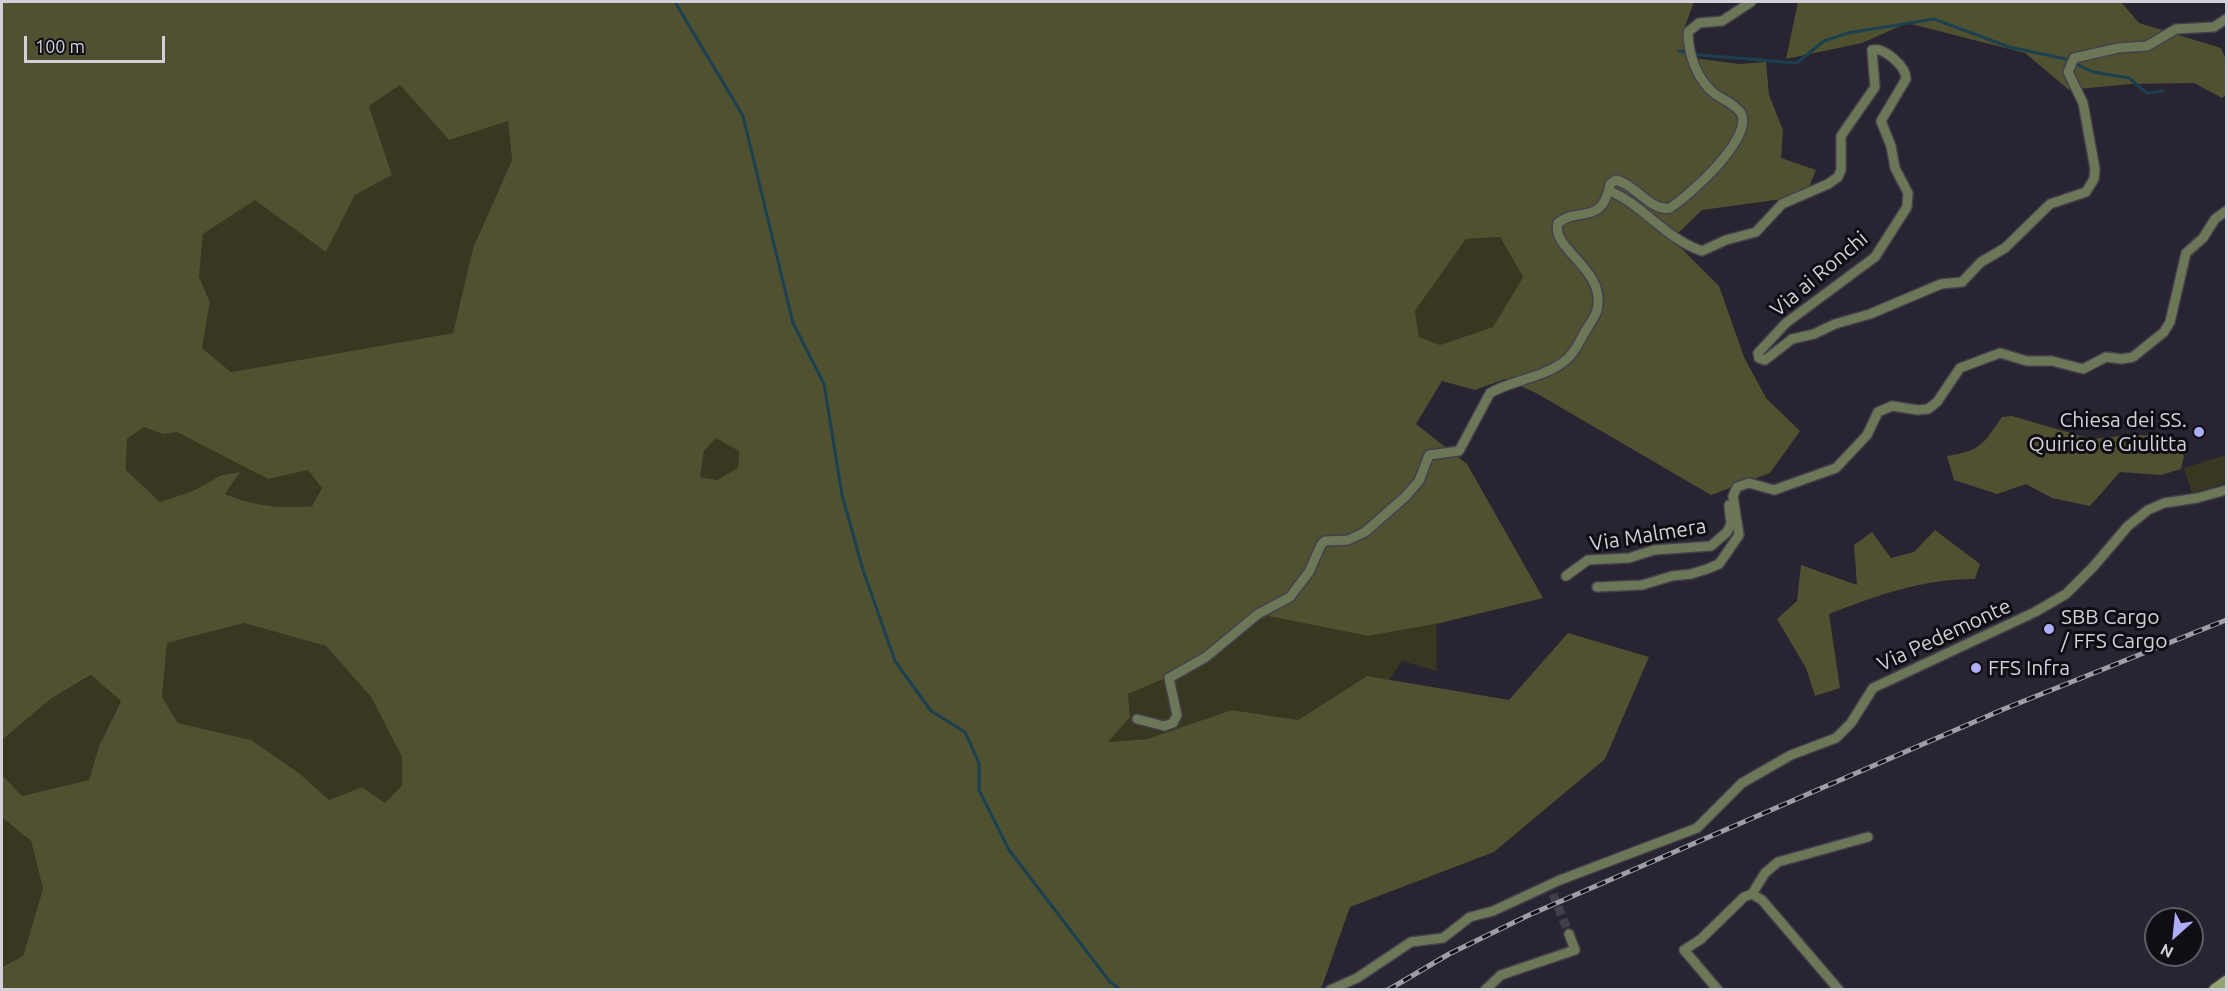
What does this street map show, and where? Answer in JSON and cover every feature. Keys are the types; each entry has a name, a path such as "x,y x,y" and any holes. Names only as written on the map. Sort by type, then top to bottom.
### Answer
{"street":[{"path":"1137,719 1164,726 1173,723 1177,715 1169,678 1206,657 1258,614 1290,597 1309,572 1321,545 1325,542 1348,540 1365,532 1419,481 1429,455 1459,451 1490,393 1543,373 1568,358 1594,319 1598,304 1589,271 1560,240 1557,226 1562,220 1598,208 1610,191 1613,181 1620,181 1661,208 1670,208 1735,145 1744,125 1742,115 1735,106 1714,93 1701,78 1694,64 1688,32 1700,23 1722,21 1751,2"},
{"name":"Via ai Ronchi","path":"1610,191 1631,202 1656,225 1702,251 1730,238 1756,232 1782,204 1828,184 1838,177 1842,165 1841,136 1875,87 1872,50 1878,49 1884,52 1902,68 1906,79 1881,121 1891,146 1895,168 1908,193 1907,207 1875,257 1786,323 1758,353 1759,358 1765,360 1792,339 1814,334 1941,284 1962,282 1981,262 2005,248 2050,204 2086,192 2094,179 2095,169 2083,103 2068,72 2074,58 2118,48 2147,46 2176,29 2214,27 2226,19"},
{"path":"1734,491 1739,485 1749,483 1774,490 1836,468 1867,435 1878,412 1892,406 1913,410 1928,409 1937,402 1956,371 1968,363 2004,353 2026,361 2052,361 2080,369 2103,358 2128,359 2138,355 2169,325 2186,254 2200,242 2212,223 2226,210"},
{"name":"Via Pedemonte","path":"1330,990 1357,978 1411,942 1443,938 1470,917 1551,890 1697,828 1742,783 1791,755 1836,738 1851,723 1873,688 2035,612 2066,594 2093,567 2127,526 2148,510 2164,503 2197,498 2226,490"},
{"name":"Via Malmera","path":"1566,576 1588,560 1629,558 1654,550 1681,550 1712,546 1731,524 1728,498 1734,491"},
{"name":"Via Malmera","path":"1597,587 1618,588 1642,585 1672,576 1691,574 1719,564 1739,535 1734,491"},
{"path":"1718,990 1684,950 1701,939 1744,897 1752,894 1765,873 1778,862 1868,837"},
{"path":"1752,894 1762,900 1839,990"},
{"path":"1485,990 1501,975 1575,950 1569,934"},
{"path":"2215,990 2226,982"}],"green space":[{"path":"2,2 1694,2 1684,29 1687,57 1739,64 1766,62 1769,95 1783,130 1781,158 1816,170 1805,196 1702,210 1672,239 1719,286 1744,357 1766,398 1800,431 1770,473 1711,495 1536,393 1505,379 1475,390 1442,381 1416,424 1467,464 1543,598 1436,624 1368,636 1258,614 1206,657 1128,694 1130,717 1108,742 1147,739 1232,710 1298,720 1367,676 1509,700 1568,633 1649,657 1605,759 1494,852 1350,907 1321,989 2,989 2,967 23,956 43,889 31,841 2,817 2,775 22,796 89,780 99,746 121,701 91,675 52,698 2,740","holes":["400,85 449,140 508,121 512,160 473,248 453,333 231,372 202,348 210,302 199,277 203,234 255,200 326,252 355,195 392,175 369,106","1500,237 1523,277 1493,327 1440,345 1419,337 1415,311 1466,239","144,427 163,434 177,432 268,479 308,470 322,488 312,506 278,507 257,504 225,494 240,472 222,475 193,491 160,502 126,470 127,439","716,438 739,451 738,468 717,480 700,477 704,451","244,623 326,646 371,697 402,757 402,785 385,803 362,787 329,800 299,773 251,740 178,723 162,697 167,643"]},
{"path":"1798,2 2121,2 2139,23 2221,48 2226,60 2226,95 2222,98 2194,83 2129,84 2069,90 2025,53 1907,23 1862,43 1786,59"},
{"path":"400,85 449,140 508,120 512,160 473,248 453,333 231,372 202,348 210,302 199,277 203,234 255,199 326,252 355,195 392,175 369,106"},
{"path":"1500,237 1523,277 1493,327 1440,345 1419,337 1415,311 1466,239"},
{"path":"2012,416 2091,439 2131,435 2169,436 2184,456 2181,469 2161,475 2120,472 2090,506 2052,498 2026,484 1997,494 1954,480 1947,456 1974,449 1985,440 2002,417"},
{"path":"144,426 163,434 177,431 268,479 309,469 322,488 312,506 278,507 257,504 225,494 239,472 222,475 193,491 160,502 126,470 127,439"},
{"path":"716,438 739,450 738,469 717,480 700,477 704,451"},
{"path":"2226,455 2226,483 2192,493 2184,468"},
{"path":"1935,530 1980,564 1975,579 1937,582 1901,589 1829,614 1840,688 1815,696 1806,668 1777,619 1797,601 1801,565 1857,585 1854,545 1872,532 1891,558 1914,552"},
{"path":"1258,614 1368,636 1436,624 1437,671 1402,661 1389,680 1367,676 1298,720 1232,710 1147,739 1107,742 1130,717 1128,693 1170,676"},
{"path":"244,623 326,646 371,697 402,757 402,785 385,803 362,787 329,800 299,773 251,740 178,723 162,697 167,643"},
{"path":"92,675 121,700 99,746 89,780 22,796 2,775 2,740 52,698"},
{"path":"2,817 31,841 43,889 23,956 2,967"}],"waterway":[{"path":"675,2 743,116 793,323 824,384 842,495 863,570 895,661 931,711 965,732 979,763 979,790 1009,850 1110,982 1121,990"},
{"path":"1679,51 1699,55 1797,63 1824,41 1848,33 1934,19 2009,47 2066,59"},
{"path":"2078,65 2093,72 2129,78 2147,93 2163,91"}],"tunnel":[{"path":"1553,894 1569,934"}],"railway":[{"path":"1388,990 1449,954 1529,915 2004,709 2226,620"}],"place":[{"name":"Chiesa dei SS. Quirico e Giulitta","path":"2199,432"},
{"name":"SBB Cargo / FFS Cargo","path":"2049,629"},
{"name":"FFS Infra","path":"1976,668"}]}
